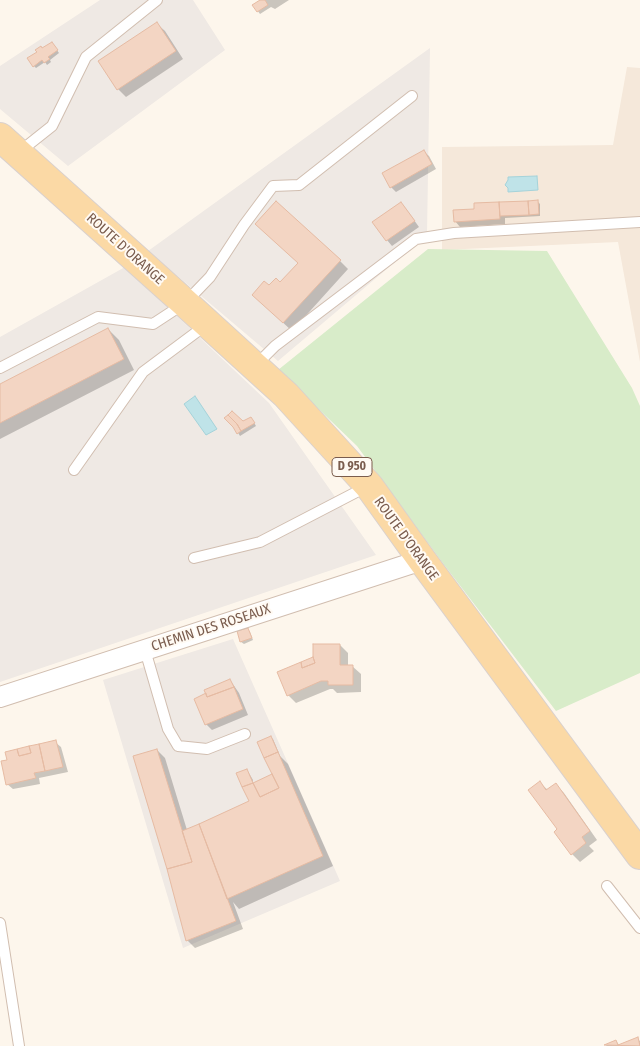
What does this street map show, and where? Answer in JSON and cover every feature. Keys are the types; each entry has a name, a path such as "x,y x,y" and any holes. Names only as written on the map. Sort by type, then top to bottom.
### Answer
{"main road":[{"name":"ROUTE D'ORANGE","path":"9,145 286,395 369,486 640,855"}],"street":[{"name":"CHEMIN DES ROSEAUX","path":"0,697 422,560"}],"lane":[{"path":"9,145 52,126 86,56 157,0"},
{"path":"0,368 98,318 154,324 185,302 210,277 273,186 299,186 412,96"},
{"path":"254,366 275,346 416,239 454,233 640,222"},
{"path":"74,470 143,372 208,323"},
{"path":"194,558 260,542 369,486"},
{"path":"145,650 168,728 178,746 207,749 245,734"},
{"path":"607,886 640,928"},
{"path":"0,923 19,1046"}],"shaded area":[{"path":"100,0 193,0 225,50 68,166 0,109 0,66"},
{"path":"430,48 427,235 278,361 148,251"},
{"path":"627,67 640,68 640,362 618,242 442,250 442,147 613,145"},
{"path":"125,267 269,403 376,555 0,682 0,337"},
{"path":"233,639 340,881 183,948 103,680"}],"green space":[{"path":"428,249 547,251 632,388 640,406 640,673 556,711 442,562 357,446 278,370"}],"water":[{"path":"537,176 538,190 508,192 508,188 505,185 508,177"},
{"path":"195,396 217,429 206,435 184,404"}],"building":[{"path":"260,0 265,0 268,5 257,12 252,5"},
{"path":"157,22 176,51 117,90 98,61"},
{"path":"52,42 58,50 48,57 50,59 44,63 42,60 33,67 27,58 37,52 35,50 41,46 42,48"},
{"path":"424,150 432,164 390,188 382,173"},
{"path":"538,200 539,214 529,215 528,201"},
{"path":"276,201 341,260 283,323 252,295 264,281 269,285 276,278 280,282 298,263 255,224"},
{"path":"528,201 529,215 500,216 499,202"},
{"path":"401,202 415,221 386,241 372,222"},
{"path":"499,202 500,219 454,222 453,210 474,209 474,203"},
{"path":"108,328 124,359 0,423 0,384"},
{"path":"232,411 243,421 251,417 255,423 241,431 228,415"},
{"path":"228,415 241,431 237,434 224,418"},
{"path":"248,628 252,638 240,642 237,631"},
{"path":"313,644 340,644 340,665 353,665 353,685 328,685 328,681 321,681 287,696 277,672 301,662 302,668 315,663"},
{"path":"313,657 315,663 302,668 301,662"},
{"path":"230,679 234,687 207,697 204,690"},
{"path":"234,687 243,709 205,725 194,699 206,693 207,697"},
{"path":"271,736 278,752 264,758 257,742"},
{"path":"56,740 63,767 45,771 39,744"},
{"path":"39,744 45,771 34,773 36,778 6,785 1,761 7,760 5,752 17,749 19,756 31,753 29,746"},
{"path":"29,746 31,753 19,756 17,749"},
{"path":"157,749 192,862 167,869 133,756"},
{"path":"278,752 323,856 227,899 199,824 249,801 242,787 253,783 260,797 279,788 264,758"},
{"path":"247,769 253,783 242,787 236,773"},
{"path":"272,774 279,788 260,797 253,783"},
{"path":"540,781 546,790 556,783 590,831 582,837 586,843 571,855 554,832 557,829 528,790"},
{"path":"199,824 236,921 186,941 167,869 192,862 182,831"},
{"path":"638,1037 640,1046 604,1045 616,1040 618,1045"}]}
